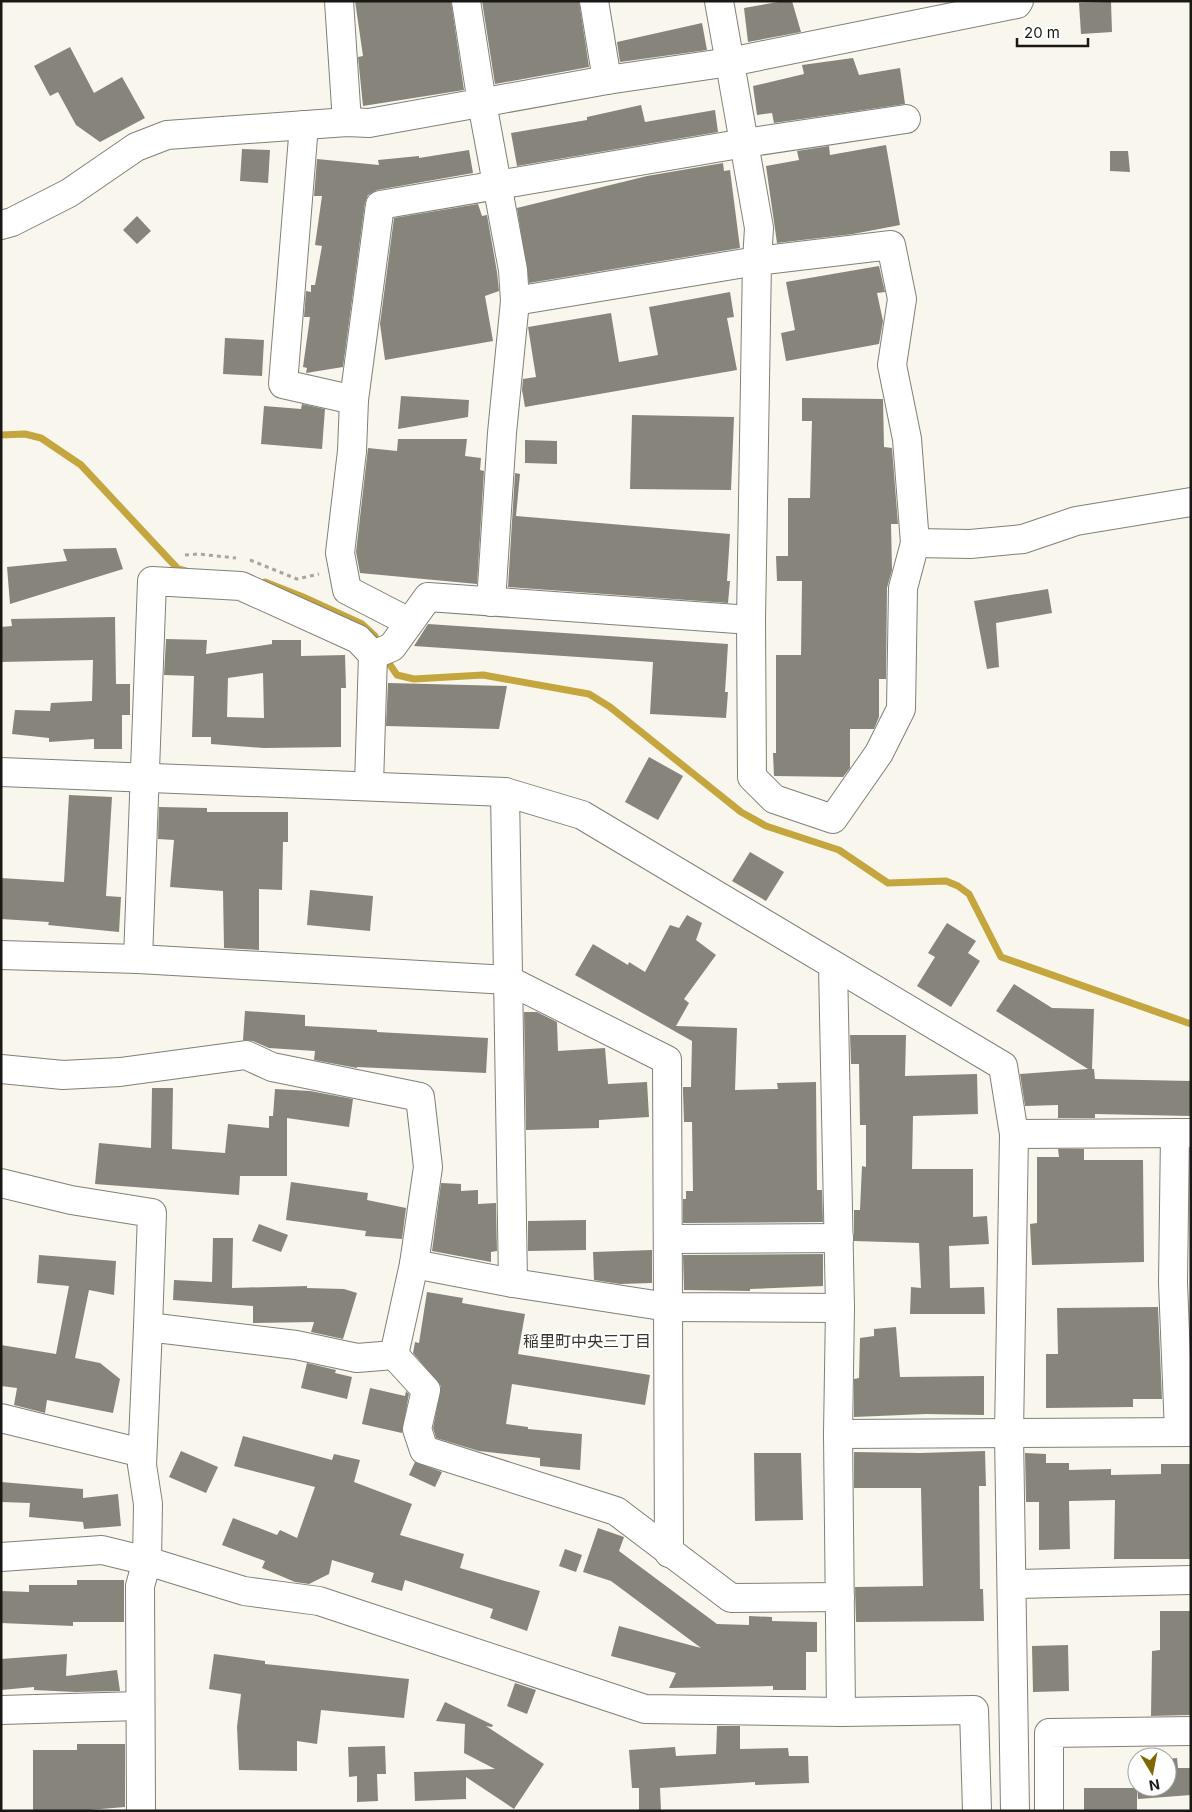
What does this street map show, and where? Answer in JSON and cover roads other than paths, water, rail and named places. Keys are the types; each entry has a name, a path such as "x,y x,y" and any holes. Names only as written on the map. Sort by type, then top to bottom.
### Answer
{"street":[{"path":"339,1 346,122"},
{"path":"466,1 482,103 513,270 515,301 502,433 491,602"},
{"path":"594,1 607,80"},
{"path":"515,301 757,261 890,245 902,299 892,365 907,439 915,542 903,588 901,709 879,753 833,820 774,799 752,777 751,620 757,261 759,228 719,1"},
{"path":"1,225 12,222 69,193 136,147 167,135 346,122 369,123 607,80 730,62 892,31 1017,4 1019,1"},
{"path":"410,622 347,590 340,553 352,451 354,400 380,205 745,143 906,119"},
{"path":"304,125 283,384 354,400"},
{"path":"915,542 970,544 1024,539 1076,521 1191,502"},
{"path":"138,959 143,778 152,581 242,586 358,638 382,651"},
{"path":"370,785 382,651 410,622 428,597 751,620"},
{"path":"1,772 370,785 505,792 582,815 1003,1066 1014,1134 1009,1434 1015,1811"},
{"path":"505,792 513,1283"},
{"path":"1,955 138,959 508,980 666,1060 669,1553"},
{"path":"833,966 840,1308 838,1434 842,1712"},
{"path":"1,1068 63,1075 120,1072 246,1055 272,1067 420,1097 428,1167 414,1264 394,1355"},
{"path":"838,1434 1185,1432 1182,1283 1183,1133 1014,1134"},
{"path":"1,1183 71,1200 152,1213 142,1453 148,1504 147,1561 140,1586 140,1811"},
{"path":"668,1239 839,1238"},
{"path":"414,1264 513,1283 668,1307 840,1308"},
{"path":"148,1328 296,1345 357,1358 394,1355"},
{"path":"394,1355 426,1390 417,1429 424,1450 616,1511 669,1553 731,1598 840,1597"},
{"path":"1,1418 142,1453"},
{"path":"1,1557 102,1550 147,1561 244,1591 319,1601 645,1710 842,1712 974,1710 977,1811"},
{"path":"1012,1584 1191,1580"},
{"path":"1,1710 139,1706"},
{"path":"1049,1811 1049,1733 1191,1731"}],"waterway":[{"path":"1,435 25,434 41,438 81,465 178,569 186,571"},
{"path":"265,582 362,624 375,636 379,646"},
{"path":"384,656 397,675 414,679 483,675 589,694 610,707 741,812 766,826 839,850 888,883 946,881 958,886 969,894 1001,957 1191,1024"}],"district":[{"name":"稲里町中央三丁目","path":"587,1341"}]}
